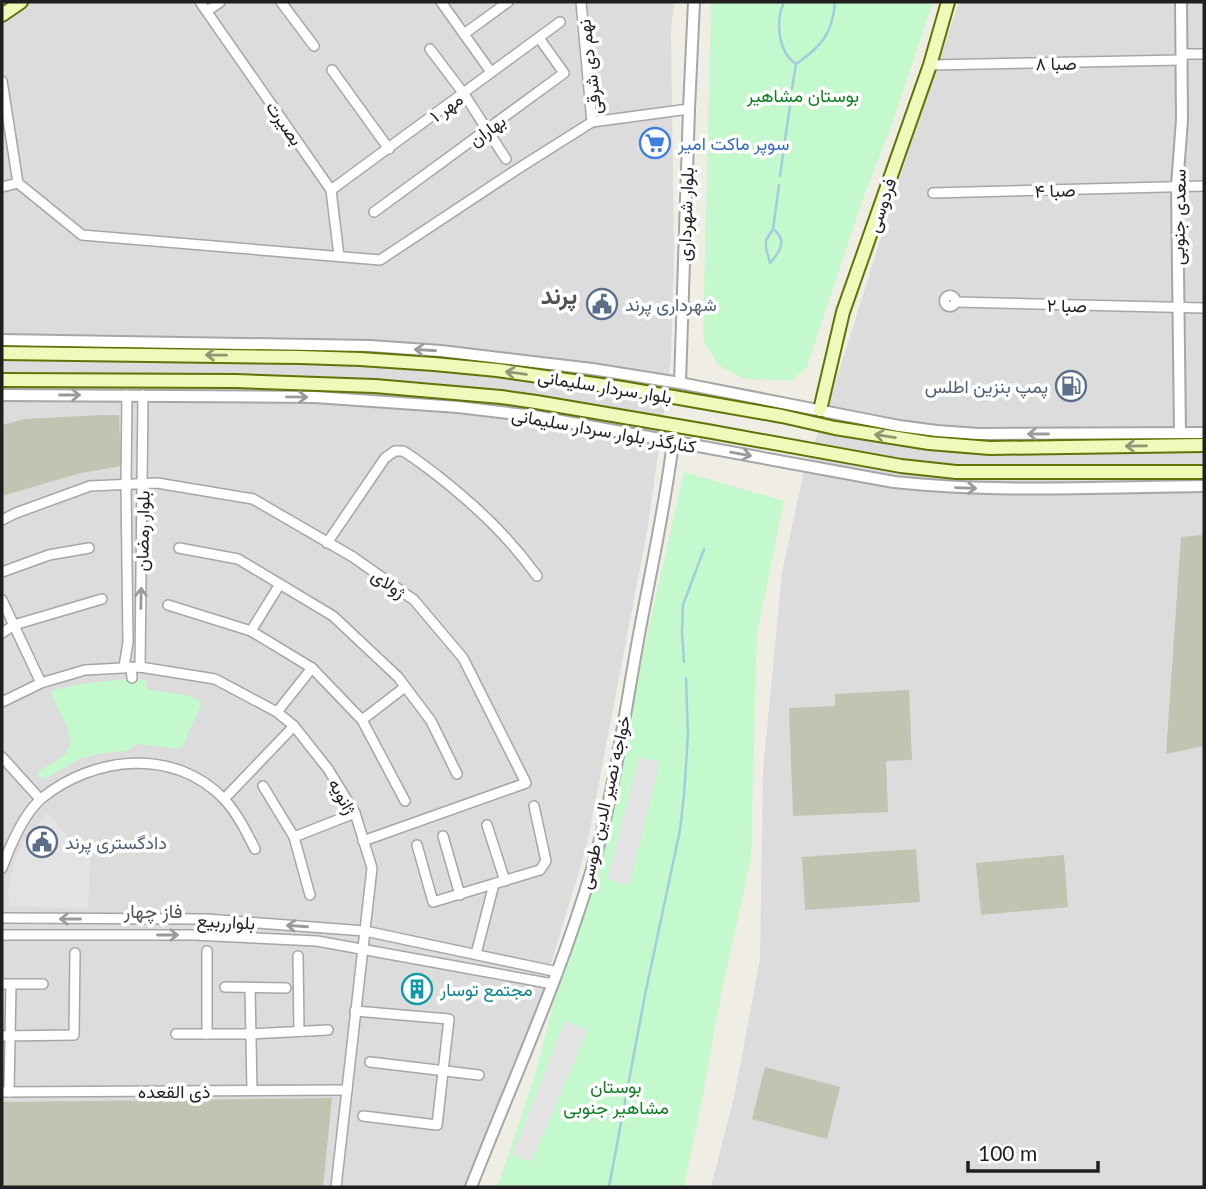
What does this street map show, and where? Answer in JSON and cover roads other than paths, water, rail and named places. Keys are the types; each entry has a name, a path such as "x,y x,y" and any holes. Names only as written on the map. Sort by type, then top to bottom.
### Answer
{"main road":[{"path":"2,15 22,2"},
{"name":"فردوسی","path":"820,410 843,312 930,65 948,2"},
{"name":"بلوار سردار سلیمانی","path":"2,353 360,359 434,364 622,388 835,428 941,444 990,448 1204,445"},
{"name":"بلوار سردار سلیمانی","path":"2,380 336,384 501,397 694,428 901,466 956,472 1204,472"}],"street":[{"name":"بصیرت","path":"200,2 331,190 339,256"},
{"path":"207,11 220,2"},
{"path":"281,2 314,46"},
{"path":"441,2 491,72"},
{"path":"464,34 509,2"},
{"name":"نهم دی شرقی","path":"581,2 592,122 689,109"},
{"name":"بلوار شهرداری","path":"680,383 694,2"},
{"name":"سعدی جنوبی","path":"1180,433 1177,186 1182,121 1181,2"},
{"name":"مهر ۱","path":"331,190 560,22"},
{"name":"بهاران","path":"374,212 564,73 539,38"},
{"path":"430,49 464,94 506,159"},
{"name":"صبا ۸","path":"930,65 1182,57 1204,54"},
{"path":"331,70 389,149"},
{"path":"2,81 18,183 82,235 380,260 592,122"},
{"path":"2,187 18,183"},
{"name":"صبا ۴","path":"933,193 1204,186"},
{"name":"صبا ۲","path":"956,302 1204,308"},
{"path":"4,338 370,346 500,357 592,369 937,431 978,434 1204,433"},
{"path":"87,341 108,355 131,342"},
{"name":"کنارگذر بلوار سردار سلیمانی","path":"2,395 315,397 458,407 534,416 894,482 939,487 999,489 1204,486"},
{"name":"بلوار رمضان","path":"127,395 128,642 132,667"},
{"name":"بلوار رمضان","path":"132,667 142,484 143,395"},
{"path":"458,407 501,397 534,416"},
{"path":"729,407 761,398"},
{"name":"خواجه نصیر الدین طوسی","path":"471,1187 558,972 592,869 613,783 669,479 673,442"},
{"path":"327,542 385,458 402,451 488,518 517,548 537,576"},
{"path":"1114,487 1149,473 1185,486"},
{"name":"ژولای","path":"2,520 90,486 157,483 253,499 353,557 414,600 463,658 526,783 363,841"},
{"path":"2,572 49,555 89,548"},
{"path":"179,548 238,559 333,616 398,677 431,721 457,774"},
{"path":"251,631 279,584"},
{"path":"2,600 41,683"},
{"path":"2,633 14,625 102,600"},
{"path":"168,606 251,631 312,668 362,720 405,801"},
{"path":"132,667 132,678"},
{"name":"ژانویه","path":"2,702 41,683 85,670 132,667 215,679 277,712 294,726 328,769 355,813 372,868 336,1187"},
{"path":"277,712 312,668"},
{"path":"362,720 405,687"},
{"path":"224,799 294,726"},
{"path":"2,757 40,799"},
{"path":"2,868 13,837 40,799 86,772 142,762 172,767 195,778 224,799 240,820 255,849"},
{"path":"263,786 294,837 310,895"},
{"path":"416,845 433,902 540,870 547,862 534,806"},
{"path":"294,837 355,813"},
{"path":"487,825 505,881"},
{"path":"443,836 460,895"},
{"path":"476,954 494,884"},
{"name":"بلوارربیع","path":"2,918 194,919 365,931 558,972"},
{"path":"194,919 194,935"},
{"name":"بلوارربیع","path":"2,935 194,935 317,941 553,984"},
{"path":"207,951 207,1034"},
{"path":"6,1036 74,1035 75,953"},
{"path":"298,956 299,1031"},
{"path":"5,1092 6,984 44,984"},
{"path":"225,987 286,988"},
{"path":"250,988 253,1090"},
{"path":"355,1011 449,1019 438,1125 363,1116"},
{"path":"176,1034 328,1030"},
{"path":"370,1062 479,1075"},
{"name":"ذی القعده","path":"5,1092 347,1090"}],"waterway":[{"path":"784,2 780,18 780,36 785,52 796,64"},
{"path":"792,89 796,64 824,38 832,22 835,2"},
{"path":"780,176 791,98"},
{"path":"770,263 766,240 773,229 779,185"},
{"path":"770,263 781,246 780,237 773,229"},
{"path":"684,662 683,605 704,549"},
{"path":"609,1187 645,995 680,830 688,735 686,678"}],"place":[{"name":"سوپر ماکت امیر","path":"655,143"},
{"name":"شهرداری پرند","path":"602,304"},
{"name":"پمپ بنزین اطلس","path":"1071,386"},
{"name":"دادگستری پرند","path":"42,842"},
{"name":"مجتمع توسار","path":"417,989"}],"district":[{"name":"پرند","path":"559,294"},
{"name":"فاز چهار","path":"153,910"}],"park label":[{"name":"بوستان مشاهیر","path":"803,95"},
{"name":"بوستان مشاهیر جنوبی","path":"616,1096"}]}
